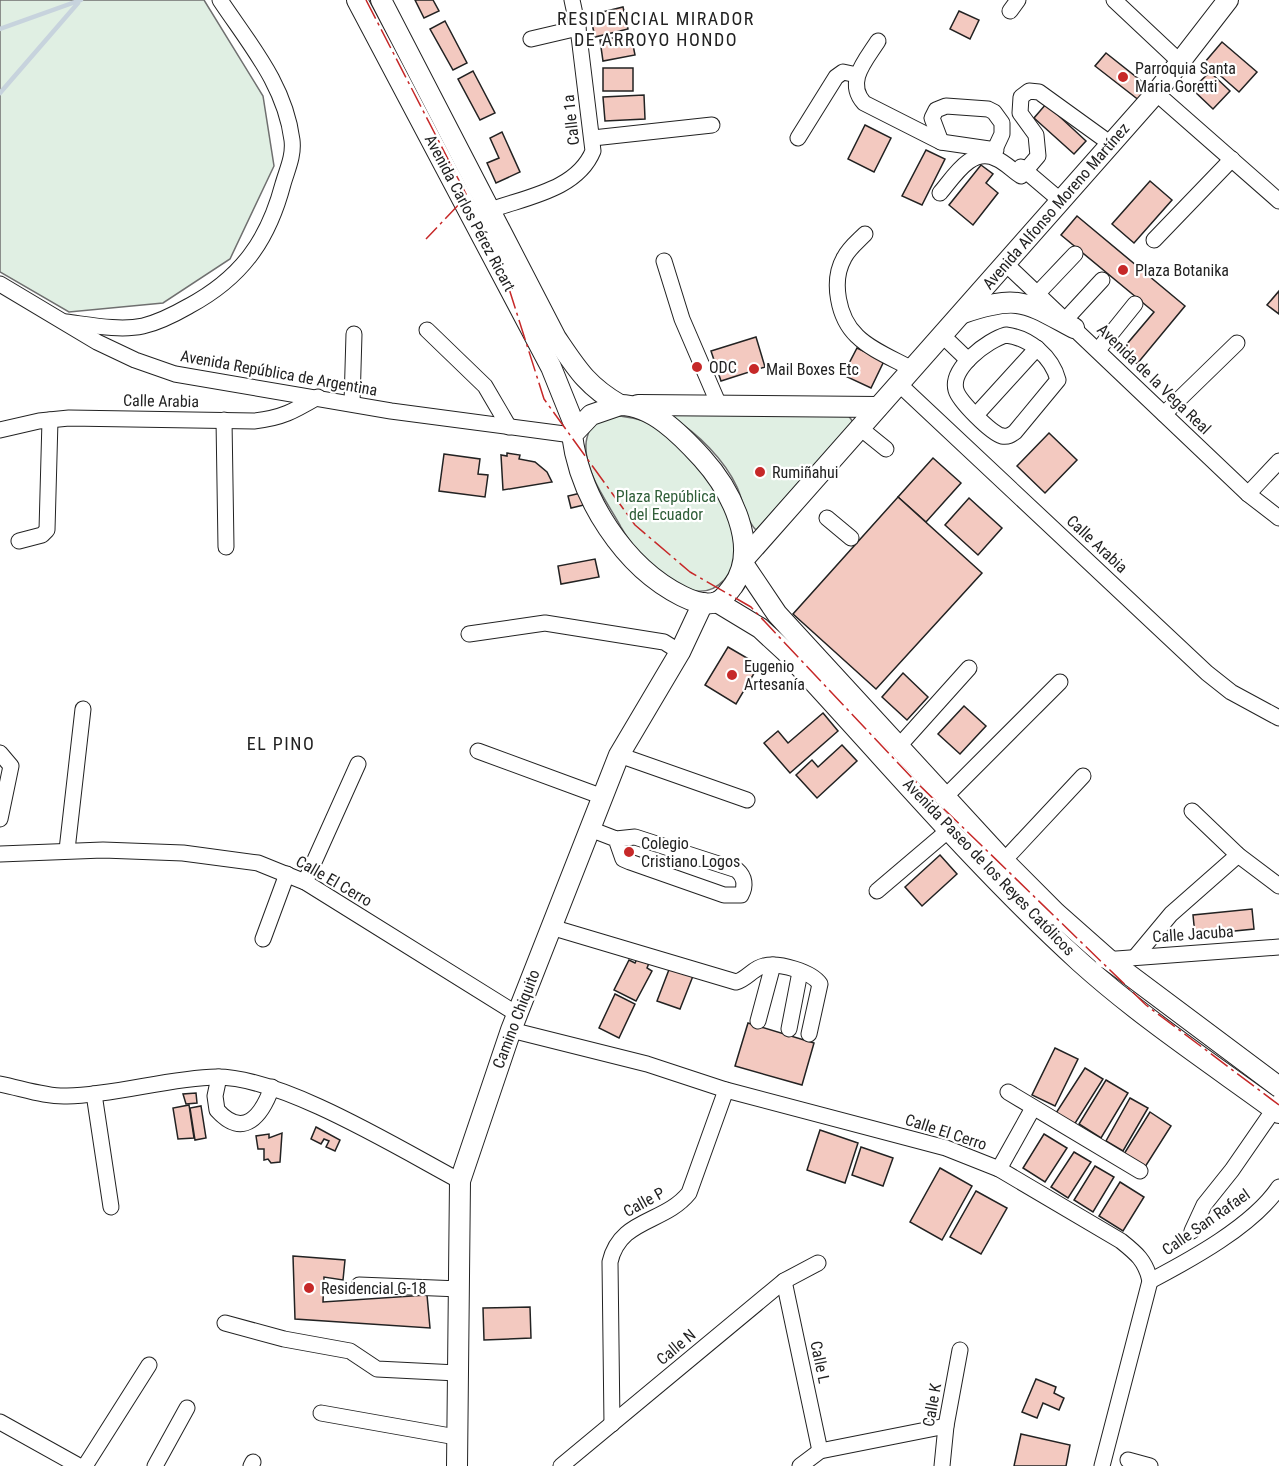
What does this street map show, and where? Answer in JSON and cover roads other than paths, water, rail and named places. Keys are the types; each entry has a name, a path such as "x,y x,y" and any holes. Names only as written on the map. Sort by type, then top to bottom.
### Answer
{"main road":[{"name":"Avenida Carlos Pérez Ricart","path":"357,0 552,367 574,432"},
{"name":"Avenida Carlos Pérez Ricart","path":"381,0 556,338 575,367 596,391 627,405"},
{"name":"Avenida Alfonso Moreno Martínez","path":"744,562 1156,93 1228,0"},
{"path":"961,314 1003,301 1018,302 1070,323"},
{"path":"627,405 685,439 708,464 737,519 745,546 744,562 728,593 710,602 669,589 626,550 606,523 583,481 574,432 591,415 627,405 878,407"},
{"name":"Avenida Paseo de los Reyes Católicos","path":"744,562 777,614 945,797 997,867 1082,964 1117,993 1277,1108"},
{"name":"Avenida Paseo de los Reyes Católicos","path":"710,602 760,628 786,652 950,829 1056,913 1108,959 1279,1087"},
{"name":"Camino Chiquito","path":"456,1466 460,1181 514,1022 619,755 710,602"}],"street":[{"path":"59,321 100,326 142,326 170,317 209,296 245,265 268,225 279,200 292,154 292,140 283,100 276,84 220,0"},
{"name":"Calle 1a","path":"491,210 569,181 588,162 593,151 573,0"},
{"path":"1114,0 1180,62"},
{"path":"531,39 578,28"},
{"path":"878,41 857,75 856,92 864,103 942,142 996,149 1061,201"},
{"path":"798,138 836,77 843,72 857,75"},
{"path":"940,194 966,163 976,157 987,155 997,158 1021,176 1027,172 1038,156 1036,135 1020,113 1021,97 1029,91 1039,92 1111,144"},
{"path":"1156,93 1279,201"},
{"path":"942,142 933,118 936,110 946,106 988,109 994,112 1002,123 1002,134 996,149"},
{"path":"593,138 712,125"},
{"path":"1154,240 1232,159"},
{"name":"Calle Arabia","path":"866,234 852,246 843,260 838,284 843,315 857,337 906,377 1207,673 1231,692 1279,718"},
{"path":"1038,293 1075,254"},
{"path":"664,261 682,319 719,405"},
{"name":"Avenida de la Vega Real","path":"1006,264 1248,494 1279,518"},
{"path":"1070,323 1102,280"},
{"name":"Avenida República de Argentina","path":"0,284 59,321 135,360 175,374 509,427 574,432"},
{"path":"1098,350 1135,304"},
{"path":"427,330 485,386 509,427"},
{"path":"352,403 354,334"},
{"path":"942,335 968,360"},
{"path":"1006,335 1018,337 1037,348 1055,366 1058,380 1015,432 1008,436 999,435 960,398 955,389 956,379 968,360 994,338 1006,335"},
{"path":"1164,414 1237,343"},
{"path":"976,415 1037,348"},
{"name":"Calle Arabia","path":"0,430 50,420 277,418 318,397"},
{"path":"19,541 42,535 47,530 50,420"},
{"path":"224,420 226,547"},
{"path":"860,428 886,449"},
{"path":"1248,494 1279,461"},
{"path":"827,518 851,538"},
{"path":"469,634 545,623 664,642 680,652"},
{"path":"899,746 969,668"},
{"path":"945,797 1060,682"},
{"path":"67,850 83,709"},
{"path":"477,751 603,797"},
{"path":"0,753 11,766 0,819"},
{"path":"619,755 747,800"},
{"path":"305,882 358,764"},
{"path":"997,867 1083,776"},
{"path":"1192,811 1239,855 1279,886"},
{"path":"590,829 616,839 635,837 736,870 744,879 745,889 741,895 736,897 630,862 623,859 616,839"},
{"path":"877,891 950,829"},
{"name":"Calle El Cerro","path":"0,854 67,850 183,853 258,863 305,882 514,1022 726,1090 946,1148 999,1169 1121,1241 1147,1266 1150,1281"},
{"path":"1136,956 1171,914 1239,855"},
{"path":"263,939 287,874"},
{"path":"551,927 736,982 759,968 773,965 811,975 820,984 809,1034"},
{"name":"Calle Jacuba","path":"1082,964 1136,956 1279,947"},
{"path":"758,1021 773,965"},
{"path":"789,1029 800,972"},
{"path":"0,1084 65,1097 219,1077 272,1087 357,1125 460,1181"},
{"path":"219,1077 214,1096 217,1110 233,1122 243,1123 253,1119 261,1112 272,1087"},
{"name":"Calle P","path":"612,1424 610,1262 615,1246 627,1232 677,1206 689,1193 726,1090"},
{"path":"1008,1092 1140,1171"},
{"path":"94,1094 111,1207"},
{"path":"999,1169 1033,1108"},
{"path":"1192,1231 1204,1205 1277,1108"},
{"name":"Calle San Rafael","path":"1150,1281 1184,1263 1241,1223 1273,1196 1279,1188"},
{"name":"Calle N","path":"561,1466 784,1281 818,1263"},
{"name":"Calle L","path":"784,1281 820,1451"},
{"path":"1102,1466 1150,1281"},
{"path":"359,1285 459,1289"},
{"path":"225,1323 284,1339 350,1351 377,1369 457,1373"},
{"name":"Calle K","path":"942,1466 946,1426 960,1350"},
{"path":"85,1466 149,1365"},
{"path":"155,1466 188,1408"},
{"path":"321,1413 456,1437"},
{"path":"0,1422 79,1466"},
{"path":"801,1466 820,1451 946,1426"},
{"path":"1128,1460 1150,1466"}],"waterway":[{"path":"0,29 81,0"},
{"path":"0,93 78,3"}],"place":[{"name":"Parroquia Santa Maria Goretti","path":"1123,77"},
{"name":"Plaza Botanika","path":"1123,270"},
{"name":"ODC","path":"697,367"},
{"name":"Mail Boxes Etc","path":"754,369"},
{"name":"Rumiñahui","path":"760,472"},
{"name":"Eugenio Artesanía","path":"732,675"},
{"name":"Colegio Cristiano Logos","path":"629,852"},
{"name":"Residencial G-18","path":"309,1288"}],"district":[{"name":"RESIDENCIAL MIRADOR DE ARROYO HONDO","path":"656,28"},
{"name":"EL PINO","path":"281,743"}],"park label":[{"name":"Plaza República del Ecuador","path":"666,505"}]}
